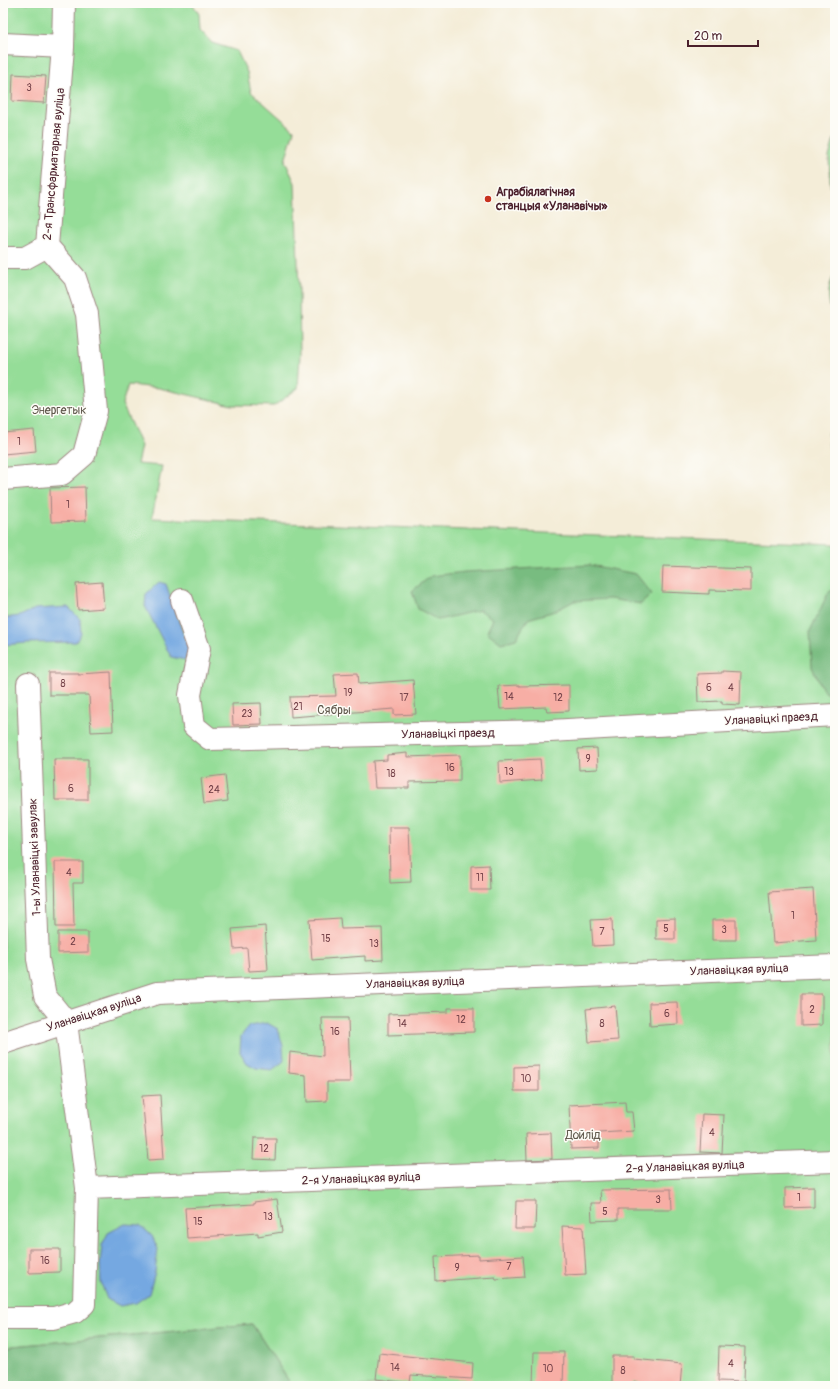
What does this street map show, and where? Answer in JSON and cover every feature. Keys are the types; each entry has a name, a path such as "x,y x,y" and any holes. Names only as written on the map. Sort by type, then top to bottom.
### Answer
{"lane":[{"name":"2-я Трансфарматарная вуліца","path":"3,479 62,474 84,454 96,411 87,314 74,278 48,246 63,47 64,3"},
{"path":"3,44 63,47"},
{"path":"3,258 26,258 48,246"},
{"name":"Уланавіцкі праезд","path":"182,600 198,649 190,695 194,726 210,739 550,731 835,715"},
{"name":"1-ы Уланавіцкі завулак","path":"28,684 38,958 45,996 66,1022"},
{"name":"Уланавіцкая вуліца","path":"3,1044 157,993 835,966"},
{"path":"3,1318 54,1318 75,1312 84,1304 87,1188 66,1022"},
{"name":"2-я Уланавіцкая вуліца","path":"87,1188 835,1162"}],"green space":[{"path":"3,3 192,3 199,14 200,30 212,43 237,51 247,72 251,92 294,130 285,161 295,183 300,354 298,388 274,406 232,405 159,388 128,385 122,404 141,446 137,464 162,466 152,518 835,544 835,1353 830,1386 292,1386 252,1324 3,1347"},
{"path":"834,139 835,204 831,198 829,157"},
{"path":"835,274 835,325 830,306 829,293"},
{"path":"835,420 835,478 831,467 828,432"},
{"path":"590,565 636,574 652,594 641,604 610,599 574,601 555,611 528,619 516,639 501,643 487,632 493,619 480,610 438,620 418,609 412,591 431,576 465,572"},
{"path":"835,588 835,700 823,690 812,667 810,631 828,593"},
{"path":"252,1324 292,1386 3,1386 3,1347"}],"water":[{"path":"159,582 166,584 189,651 185,660 171,657 145,606 146,594"},
{"path":"68,607 80,619 81,633 76,642 3,645 3,618 20,616 35,609"},
{"path":"267,1023 278,1029 283,1046 284,1061 272,1070 256,1068 247,1063 240,1052 241,1036 249,1026"},
{"path":"125,1224 140,1225 152,1236 158,1249 155,1272 149,1294 136,1303 120,1306 107,1299 101,1283 100,1264 102,1245 108,1233"}],"building":[{"path":"13,74 46,76 44,103 12,101"},
{"path":"34,430 36,451 3,454 3,433"},
{"path":"85,487 86,521 51,522 50,488"},
{"path":"663,566 751,569 751,591 709,590 709,594 662,592"},
{"path":"102,582 104,608 78,610 76,584"},
{"path":"722,671 741,672 740,705 722,704 722,701 698,702 697,674 722,673"},
{"path":"111,672 113,731 91,732 89,695 49,695 49,673 78,674"},
{"path":"358,673 359,684 413,680 416,714 394,715 394,709 291,717 290,697 336,696 334,674"},
{"path":"569,685 569,711 547,712 546,707 500,709 498,686"},
{"path":"261,703 262,724 233,725 232,704"},
{"path":"597,748 598,769 579,770 578,749"},
{"path":"407,753 407,757 460,755 460,781 409,782 409,788 375,788 373,761 387,760 387,755"},
{"path":"54,759 88,759 88,800 55,800"},
{"path":"540,759 542,780 500,783 499,761"},
{"path":"225,775 228,801 204,804 201,778"},
{"path":"389,827 409,827 411,882 390,883"},
{"path":"55,862 83,862 83,883 73,883 74,927 56,927"},
{"path":"489,865 490,890 471,890 471,866"},
{"path":"813,889 816,940 773,943 769,892"},
{"path":"340,918 341,929 382,928 383,960 365,961 365,956 312,960 309,920"},
{"path":"675,918 675,939 656,939 656,919"},
{"path":"612,919 613,945 593,946 591,920"},
{"path":"712,920 736,920 736,940 712,940"},
{"path":"265,926 268,970 249,971 247,948 234,949 232,929"},
{"path":"58,932 88,932 88,952 58,953"},
{"path":"801,994 822,994 822,1025 801,1026"},
{"path":"677,1002 678,1024 650,1026 649,1003"},
{"path":"615,1006 618,1040 589,1042 586,1009"},
{"path":"448,1008 474,1008 474,1032 388,1035 388,1014 448,1012"},
{"path":"322,1018 348,1018 350,1082 327,1082 327,1101 307,1102 306,1075 289,1073 290,1052 323,1056"},
{"path":"539,1066 539,1091 514,1091 514,1067"},
{"path":"160,1095 164,1159 148,1160 142,1096"},
{"path":"625,1102 626,1112 632,1112 634,1131 599,1133 599,1148 571,1149 569,1105"},
{"path":"702,1114 724,1115 722,1153 700,1152"},
{"path":"551,1133 552,1159 527,1160 526,1134"},
{"path":"254,1138 276,1138 275,1160 253,1159"},
{"path":"814,1187 814,1207 785,1208 785,1188"},
{"path":"671,1189 672,1209 618,1209 618,1220 592,1221 591,1203 601,1203 600,1190"},
{"path":"277,1199 282,1232 258,1236 258,1233 187,1238 185,1208 254,1204 254,1202"},
{"path":"516,1201 536,1201 535,1229 515,1229"},
{"path":"562,1226 583,1227 586,1274 565,1275"},
{"path":"29,1249 60,1249 60,1272 29,1273"},
{"path":"479,1255 479,1259 523,1256 525,1277 496,1279 495,1277 436,1281 435,1257"},
{"path":"719,1346 745,1347 744,1382 718,1381"},
{"path":"534,1352 564,1352 563,1386 533,1385"},
{"path":"379,1353 473,1363 472,1379 411,1375 410,1383 376,1379"},
{"path":"612,1356 634,1356 634,1359 682,1364 680,1386 633,1382 633,1386 612,1386"}],"place":[{"name":"Аграбіялагічная станцыя «Уланавічы»","path":"488,199"}],"park label":[{"name":"Энергетык","path":"59,410"},
{"name":"Сябры","path":"334,710"},
{"name":"Дойлід","path":"583,1135"}]}
